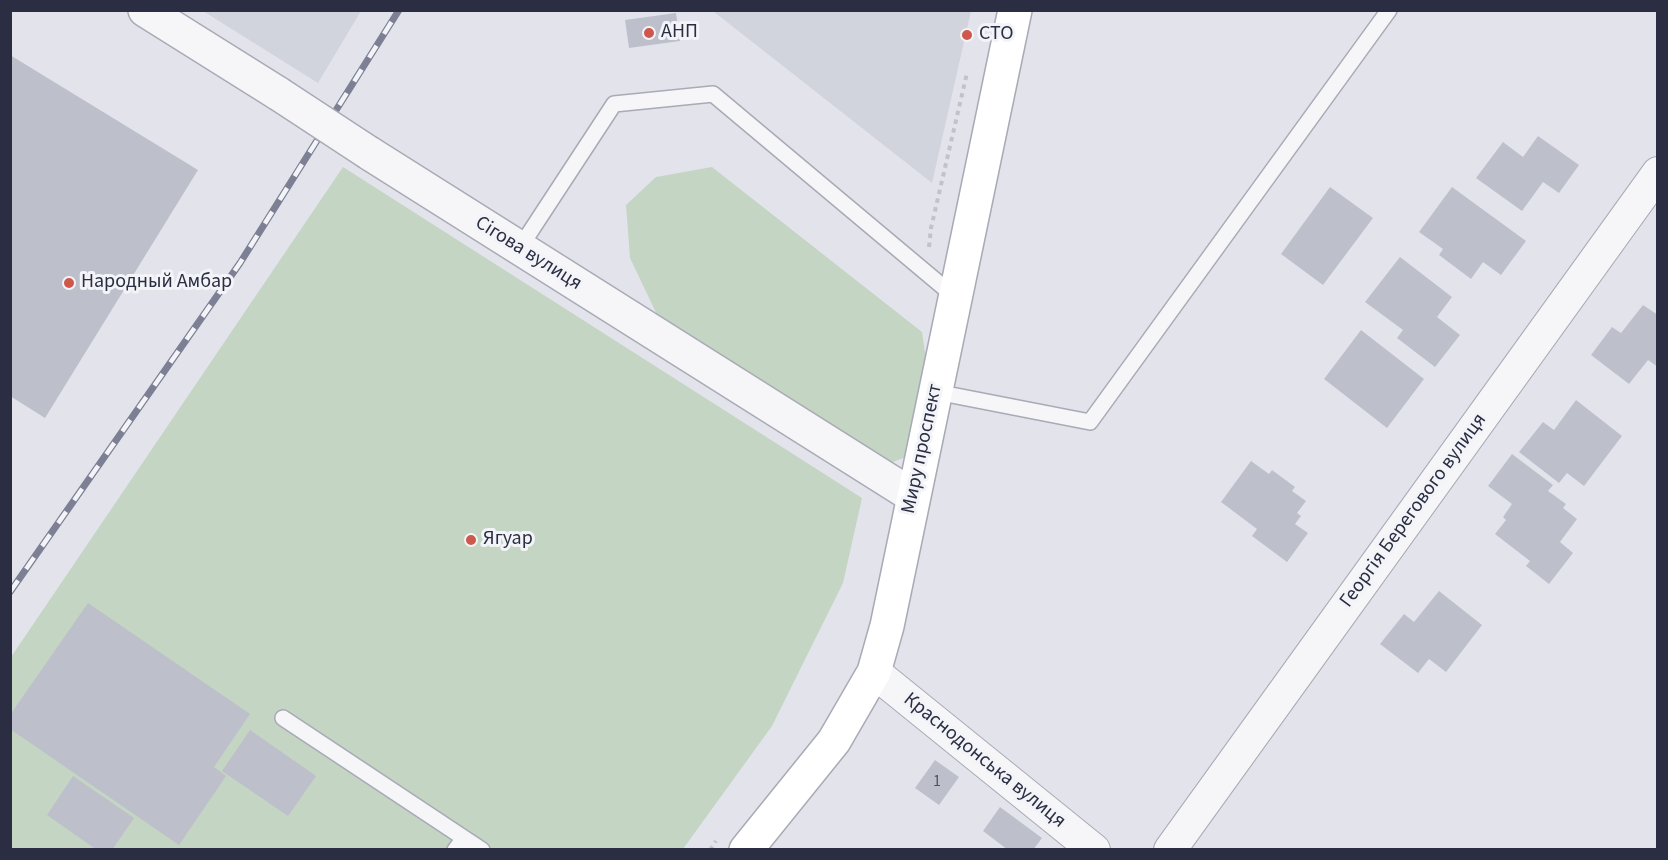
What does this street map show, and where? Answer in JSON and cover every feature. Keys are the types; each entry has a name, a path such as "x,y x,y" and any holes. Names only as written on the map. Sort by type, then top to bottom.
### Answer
{"main road":[{"name":"Миру проспект","path":"746,849 834,741 874,672 887,626 1015,10"}],"street":[{"name":"Сігова вулиця","path":"145,10 519,249 913,496"},
{"name":"Георгія Берегового вулиця","path":"1170,849 1658,173"},
{"name":"Краснодонська вулиця","path":"874,672 1094,849"}],"lane":[{"path":"936,392 1090,422 1389,10"},
{"path":"519,249 614,104 713,94 954,296"},
{"path":"283,718 459,844 482,849"}],"shaded area":[{"path":"203,11 361,11 318,83"},
{"path":"713,11 971,11 932,183"}],"green space":[{"name":"Ягуар","path":"343,167 862,498 843,583 772,726 683,849 11,850 11,657"},
{"path":"712,167 922,332 928,373 906,457 872,470 671,344 630,258 626,205 656,177"}],"building":[{"path":"676,13 680,41 629,48 625,20"},
{"name":"Народный Амбар","path":"10,55 198,170 45,418 10,396"},
{"path":"1538,136 1579,165 1559,193 1543,182 1522,211 1476,178 1503,142 1523,157"},
{"path":"1330,187 1373,218 1323,285 1281,254"},
{"path":"1452,187 1526,241 1501,275 1483,262 1471,279 1439,255 1443,249 1419,232"},
{"path":"1400,257 1452,297 1437,317 1460,335 1435,367 1397,338 1403,330 1365,302"},
{"path":"1643,305 1658,315 1658,367 1648,360 1629,384 1591,355 1612,327 1621,333"},
{"path":"1361,330 1424,379 1387,428 1324,379"},
{"path":"1576,400 1622,436 1584,486 1567,473 1559,483 1519,452 1543,422 1554,430"},
{"path":"1512,454 1553,485 1548,491 1566,504 1563,508 1577,519 1560,542 1573,553 1549,584 1526,566 1530,561 1495,534 1506,520 1503,517 1512,504 1488,486"},
{"path":"1251,461 1269,474 1272,470 1295,487 1292,491 1306,501 1297,513 1301,516 1295,524 1308,533 1287,562 1252,536 1257,529 1221,502"},
{"path":"1439,591 1482,625 1446,672 1429,659 1418,673 1380,644 1404,614 1414,622"},
{"path":"88,603 250,714 214,767 226,776 179,845 10,729 10,715"},
{"path":"250,730 316,776 288,816 222,771"},
{"path":"935,760 959,777 939,805 915,788"},
{"path":"73,776 134,818 112,850 97,850 47,815"},
{"path":"1000,807 1042,838 1033,850 1008,850 983,831"}],"railway":[{"path":"10,592 240,263 399,10"}],"place":[{"name":"АНП","path":"649,33"},
{"name":"СТО","path":"967,35"},
{"name":"Народный Амбар","path":"69,283"},
{"name":"Ягуар","path":"471,540"}]}
